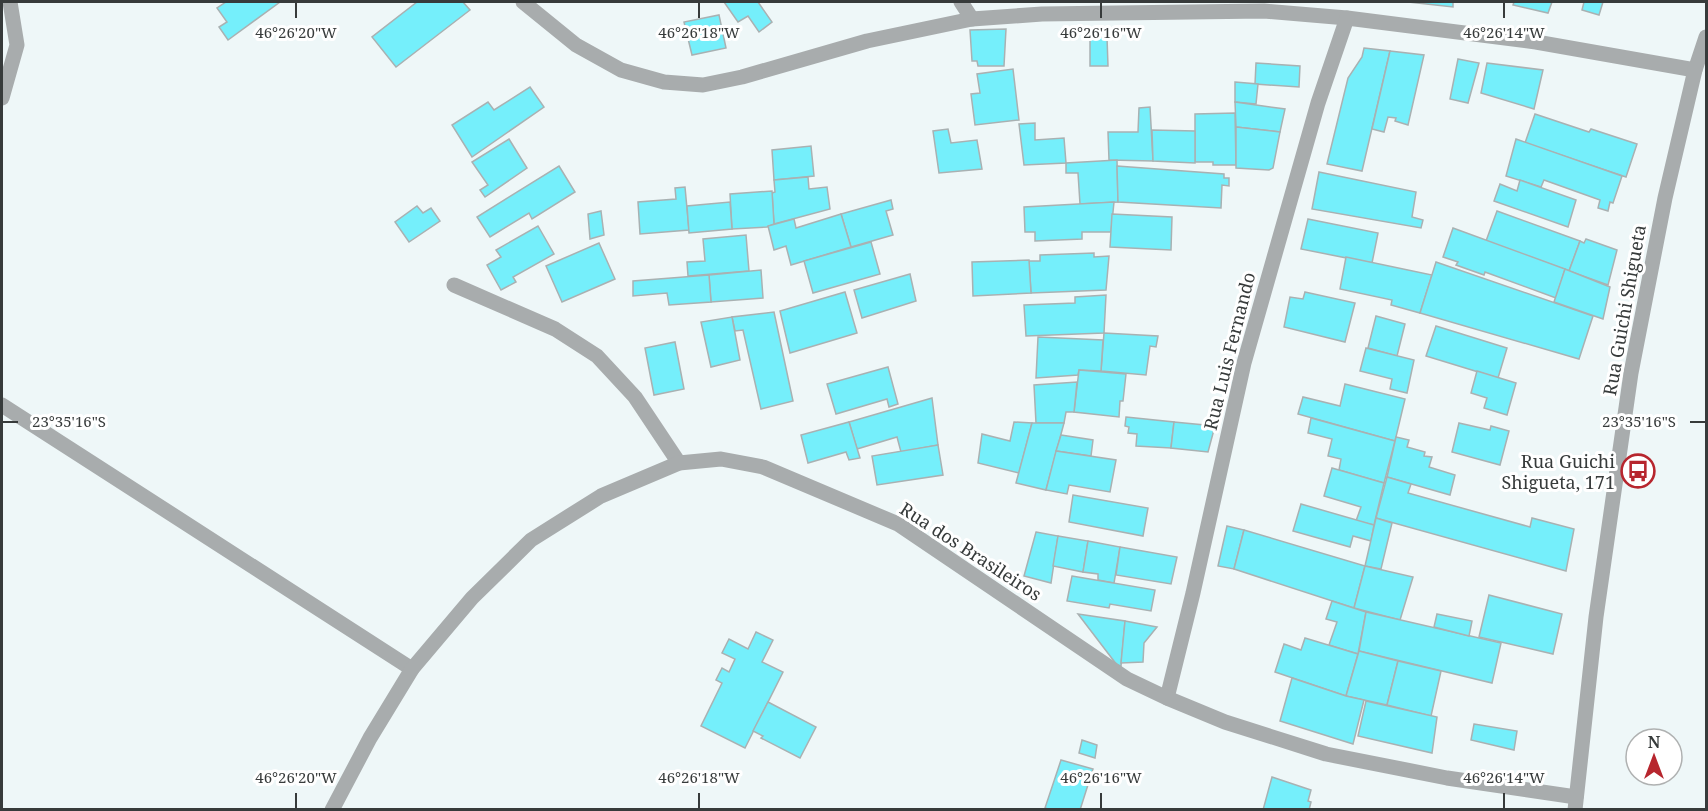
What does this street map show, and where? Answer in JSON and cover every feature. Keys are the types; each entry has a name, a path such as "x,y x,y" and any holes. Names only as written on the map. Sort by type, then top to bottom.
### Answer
{"street":[{"path":"2,98 17,45 10,2"},
{"path":"523,2 576,45 621,70 664,82 703,84 742,77 867,40 972,19 1042,14 1263,6 1536,42 1695,70"},
{"path":"962,2 972,19"},
{"name":"Rua Luis Fernando","path":"1167,698 1193,593 1244,363 1318,103 1347,18"},
{"name":"Rua Guichi Shigueta","path":"1576,803 1596,617 1631,373 1665,198 1695,70 1707,37"},
{"path":"454,285 555,329 597,356 635,397 679,463"},
{"path":"2,405 412,669"},
{"name":"Rua dos Brasileiros","path":"332,810 370,738 412,669 472,598 531,540 601,496 679,463 721,459 763,466 898,524 1126,679 1225,722 1326,754 1576,803"}],"building":[{"path":"226,2 280,2 228,40 219,27 227,22 217,8"},
{"path":"417,2 463,2 470,10 396,67 372,37"},
{"path":"724,2 758,2 772,22 759,32 748,16 738,22"},
{"path":"1408,2 1453,2 1453,7"},
{"path":"1514,2 1552,2 1548,13 1513,5"},
{"path":"1584,2 1603,2 1599,15 1582,10"},
{"path":"719,15 726,48 692,55 684,22"},
{"path":"1006,29 1004,66 978,66 977,61 972,61 970,30"},
{"path":"1090,37 1107,37 1108,66 1090,66"},
{"path":"1364,48 1390,51 1362,171 1327,164 1348,78 1362,57"},
{"path":"1390,51 1424,55 1408,125 1395,121 1396,118 1388,117 1384,132 1372,129"},
{"path":"1458,59 1479,63 1468,103 1450,99"},
{"path":"1256,63 1300,66 1299,87 1255,84"},
{"path":"1487,63 1543,70 1534,109 1481,93"},
{"path":"1013,69 1019,120 975,125 971,94 980,93 977,74"},
{"path":"1235,82 1258,84 1256,104 1235,102"},
{"path":"530,87 544,107 472,157 452,125 488,102 494,110"},
{"path":"1235,102 1285,109 1280,132 1236,127"},
{"path":"1150,107 1153,161 1109,160 1108,132 1138,132 1139,108"},
{"path":"1235,113 1236,165 1195,162 1195,114"},
{"path":"1535,114 1589,132 1591,129 1637,144 1626,177 1525,143"},
{"path":"1035,123 1035,140 1064,138 1066,163 1024,165 1019,124"},
{"path":"1236,127 1280,132 1273,168 1269,170 1236,168"},
{"path":"948,129 951,143 977,140 982,169 939,173 933,131"},
{"path":"1152,130 1195,131 1195,163 1153,161"},
{"path":"509,139 527,168 485,197 480,190 488,185 472,162"},
{"path":"1516,139 1622,176 1608,211 1598,208 1600,200 1544,180 1541,187 1506,176"},
{"path":"811,146 814,176 774,180 772,150"},
{"path":"1117,160 1118,202 1080,204 1078,173 1066,173 1066,163"},
{"path":"559,166 575,192 532,219 529,213 490,237 477,217"},
{"path":"1117,166 1224,174 1224,178 1229,178 1229,186 1222,185 1221,208 1118,202"},
{"path":"1319,172 1416,192 1412,217 1423,220 1421,228 1312,209"},
{"path":"808,177 809,189 827,187 830,209 774,224 772,193 775,192 774,180"},
{"path":"1520,180 1576,200 1568,227 1494,201 1500,184 1517,191"},
{"path":"685,187 689,230 640,234 638,202 676,199 675,188"},
{"path":"772,191 774,224 767,227 732,229 730,194"},
{"path":"891,200 893,209 886,211 893,235 851,247 841,214"},
{"path":"730,202 732,229 689,233 687,206"},
{"path":"1114,202 1111,232 1082,232 1082,239 1035,241 1035,232 1025,232 1024,207"},
{"path":"417,206 423,213 431,208 440,221 409,242 395,222"},
{"path":"601,211 604,235 590,239 588,214"},
{"path":"1497,211 1580,241 1569,271 1486,241"},
{"path":"841,214 851,247 791,265 786,246 774,250 768,226 794,219 796,228"},
{"path":"1112,214 1172,217 1171,250 1110,247"},
{"path":"1308,219 1378,233 1372,263 1301,249"},
{"path":"538,226 554,254 513,277 516,282 501,290 487,265 501,257 496,250"},
{"path":"1453,228 1565,269 1556,298 1485,272 1484,275 1456,265 1458,262 1443,257"},
{"path":"746,235 749,271 688,276 687,262 705,261 703,239"},
{"path":"1586,239 1617,250 1608,285 1569,271 1580,241 1584,243"},
{"path":"871,242 880,274 813,293 804,261"},
{"path":"599,243 615,279 562,302 546,266"},
{"path":"1094,253 1094,257 1109,256 1106,290 1031,293 1029,261 1040,261 1040,255"},
{"path":"1346,257 1432,275 1420,313 1391,305 1392,300 1340,289"},
{"path":"1029,260 1031,293 973,296 972,262"},
{"path":"1436,262 1593,316 1579,359 1420,313"},
{"path":"1565,269 1610,287 1603,319 1554,302"},
{"path":"761,270 763,298 711,302 709,275"},
{"path":"910,274 916,301 862,318 854,290"},
{"path":"709,275 711,302 669,305 667,293 633,296 633,281"},
{"path":"845,292 857,333 790,353 780,311"},
{"path":"1305,292 1355,303 1345,342 1284,327 1290,297 1303,299"},
{"path":"1106,295 1104,333 1026,336 1024,305 1075,303 1075,297"},
{"path":"774,312 793,401 761,409 743,330 735,331 732,317"},
{"path":"1376,316 1405,324 1397,356 1368,348"},
{"path":"732,317 740,360 711,367 701,322"},
{"path":"1436,326 1507,348 1498,378 1426,356"},
{"path":"1104,333 1158,336 1156,347 1150,346 1146,375 1101,371"},
{"path":"1038,337 1103,340 1101,371 1079,370 1078,375 1036,378"},
{"path":"675,342 684,389 654,395 645,348"},
{"path":"1366,348 1414,360 1407,393 1390,389 1392,379 1360,371"},
{"path":"888,367 898,404 889,407 887,399 836,414 827,384"},
{"path":"1079,370 1126,374 1119,417 1074,412"},
{"path":"1477,371 1516,383 1507,415 1484,408 1487,398 1471,393"},
{"path":"1077,382 1074,412 1066,412 1064,423 1036,423 1034,385"},
{"path":"1345,384 1405,399 1395,441 1298,414 1303,397 1340,406"},
{"path":"932,398 938,445 901,452 897,437 857,449 849,422"},
{"path":"1126,417 1174,422 1171,448 1136,446 1137,434 1128,433 1129,427 1125,426"},
{"path":"1311,418 1395,441 1384,483 1339,470 1341,459 1328,456 1332,439 1308,433"},
{"path":"849,422 860,458 849,460 846,452 808,463 801,435"},
{"path":"1014,422 1032,423 1019,473 978,463 982,434 1010,441"},
{"path":"1174,422 1215,426 1208,452 1171,448"},
{"path":"1032,423 1064,423 1046,490 1016,483"},
{"path":"1459,423 1490,430 1491,426 1509,431 1500,465 1452,452"},
{"path":"1061,435 1093,440 1091,456 1056,451"},
{"path":"1396,437 1409,440 1407,447 1425,452 1424,456 1432,457 1429,467 1455,475 1450,495 1387,477"},
{"path":"938,445 943,475 877,485 872,456"},
{"path":"1056,451 1116,460 1110,492 1069,485 1067,494 1046,490"},
{"path":"1332,468 1384,483 1374,525 1356,521 1361,507 1324,496"},
{"path":"1387,477 1411,484 1408,493 1530,527 1532,518 1574,529 1566,571 1376,518"},
{"path":"1073,495 1148,508 1143,536 1069,522"},
{"path":"1301,504 1374,525 1371,541 1353,536 1350,547 1293,531"},
{"path":"1376,518 1392,523 1381,569 1365,566"},
{"path":"1227,526 1244,530 1234,569 1218,566"},
{"path":"1244,530 1365,566 1354,608 1234,569"},
{"path":"1036,532 1058,536 1051,583 1024,576"},
{"path":"1058,536 1088,541 1083,572 1053,566"},
{"path":"1088,541 1120,547 1114,583 1098,580 1098,574 1083,572"},
{"path":"1120,547 1177,557 1171,584 1116,575"},
{"path":"1365,566 1413,577 1400,620 1354,608"},
{"path":"1072,576 1155,590 1151,611 1110,604 1109,608 1067,601"},
{"path":"1489,595 1562,614 1553,654 1479,637"},
{"path":"1332,601 1366,612 1358,654 1329,645 1337,622 1326,619"},
{"path":"1366,612 1501,643 1492,683 1359,651"},
{"path":"1078,614 1125,621 1121,666 1117,665"},
{"path":"1437,614 1472,621 1469,636 1434,627"},
{"path":"1125,621 1157,627 1144,643 1143,662 1121,663"},
{"path":"756,632 773,640 762,662 783,672 745,748 701,726 722,683 716,680 722,668 729,672 735,659 722,653 729,639 748,649"},
{"path":"1305,638 1358,654 1346,696 1275,672 1284,644 1301,650"},
{"path":"1359,651 1398,661 1387,705 1346,696"},
{"path":"1398,661 1441,671 1431,716 1387,705"},
{"path":"1292,678 1364,700 1353,744 1280,721"},
{"path":"1366,701 1437,717 1432,753 1358,736"},
{"path":"768,702 816,727 800,758 761,738 763,736 753,731"},
{"path":"1474,724 1517,731 1514,750 1471,740"},
{"path":"1082,740 1097,745 1095,758 1079,753"},
{"path":"1061,760 1093,769 1080,810 1045,808"},
{"path":"1272,777 1311,790 1308,801 1311,802 1309,810 1263,810"}],"place":[{"name":"Rua Guichi Shigueta, 171","path":"1638,471"}]}
